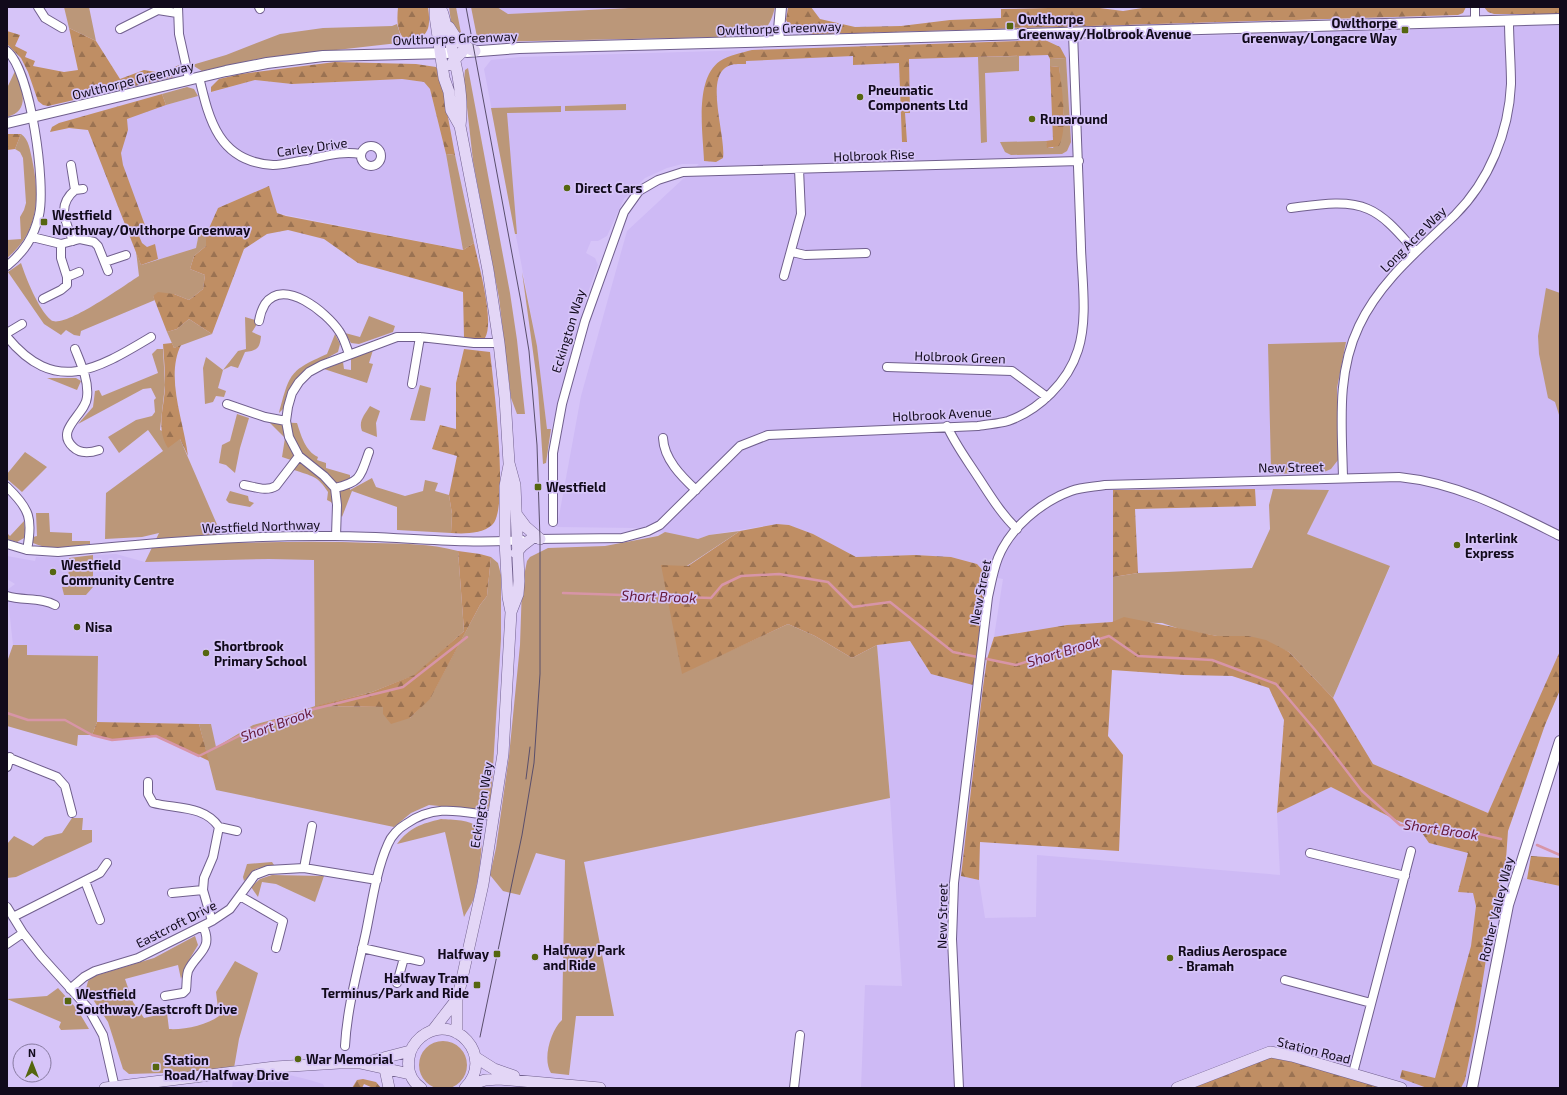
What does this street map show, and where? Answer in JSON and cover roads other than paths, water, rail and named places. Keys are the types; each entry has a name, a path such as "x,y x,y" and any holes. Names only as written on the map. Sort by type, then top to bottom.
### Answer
{"main road":[{"name":"Eckington Way","path":"435,7 444,78 449,92 451,110 460,126"},
{"name":"Eckington Way","path":"440,7 456,55 462,110 460,126 488,270 499,343 505,398 509,463 515,485 517,515 518,594 511,612"},
{"path":"445,22 458,40 468,49 474,51"},
{"path":"449,92 448,79 456,55"},
{"name":"Eckington Way","path":"458,1033 457,999 482,889 503,754 511,612 508,597 505,541 505,486 509,463"},
{"path":"508,576 518,546 535,539 517,515"},
{"name":"Eckington Way","path":"410,1051 415,1042 432,1030 457,999"},
{"path":"432,1030 445,1029 458,1033 471,1045 476,1057 474,1074 466,1087"},
{"path":"112,1088 275,1067 360,1064 410,1051 408,1064 410,1074 419,1087"},
{"name":"Station Road","path":"1177,1088 1270,1052 1292,1056 1401,1088"},
{"path":"476,1057 494,1069 527,1080"},
{"path":"360,1064 410,1074"},
{"path":"385,1069 389,1088"},
{"path":"466,1087 485,1080 499,1079 527,1080 600,1088"}],"street":[{"path":"38,7 45,18 62,28"},
{"path":"778,41 781,7"},
{"path":"1475,7 1475,22"},
{"path":"120,29 149,13 158,10 178,10"},
{"name":"Carley Drive","path":"178,10 179,34 194,78 208,115 226,146 258,163 275,165 346,152 361,154"},
{"name":"Owlthorpe Greenway","path":"7,123 194,78 293,59 363,54 440,53 456,55 474,51 778,41 1560,19"},
{"name":"Long Acre Way","path":"1343,478 1343,375 1359,326 1375,298 1416,252 1455,214 1480,184 1497,149 1505,126 1510,94 1509,21"},
{"name":"Holbrook Avenue","path":"535,539 622,538 634,536 660,524 740,446 768,435 947,426 978,426 1007,421 1027,412 1047,397 1062,382 1078,350 1081,337 1083,295 1073,33"},
{"path":"7,51 19,66 23,77 32,118 41,180 39,215 32,237 18,257 7,266"},
{"name":"Holbrook Rise","path":"670,175 683,172 702,171 799,170 1079,161"},
{"path":"71,165 79,190 64,203 63,211 73,241"},
{"path":"784,276 792,252 801,214 799,170"},
{"name":"Eckington Way","path":"553,522 553,453 561,410 591,301 624,212 630,201 639,191 670,175"},
{"path":"1291,208 1329,204 1356,205 1368,209 1391,226 1416,252"},
{"path":"32,237 61,244 80,239 94,242 98,246 108,271"},
{"path":"43,299 65,288 67,277 61,258 61,244"},
{"path":"792,252 806,255 866,253"},
{"path":"105,262 126,255"},
{"path":"67,277 79,272"},
{"path":"258,321 265,304 270,299 279,295 294,296 308,303 340,331 349,354"},
{"path":"7,333 22,324"},
{"path":"7,337 26,358 38,366 52,371 66,372 83,370 123,354 151,337"},
{"path":"336,536 337,504 335,488 324,476 299,456 289,437 286,421 292,394 299,382 310,372 322,365 397,337 420,337 474,343 499,343"},
{"path":"412,384 420,337"},
{"path":"75,349 83,370 87,399 82,410 69,426 67,434 68,442 73,448 82,452 99,450"},
{"name":"Holbrook Green","path":"887,366 1012,371 1047,397"},
{"path":"227,404 265,417 286,421"},
{"path":"947,426 953,440 989,494 1008,521 1017,529"},
{"path":"663,438 664,449 673,464 682,476 696,490"},
{"path":"335,488 351,484 358,478 369,452"},
{"path":"244,484 260,489 271,489 280,482 289,467 299,456"},
{"name":"New Street","path":"959,1088 952,939 954,883 988,597 999,557 1017,529 1044,505 1072,491 1087,487 1105,485 1400,477 1446,485 1472,494 1560,536"},
{"path":"7,487 17,497 29,514 30,533 27,550"},
{"name":"Westfield Northway","path":"7,544 27,550 58,552 255,536 336,536 505,541 518,546"},
{"path":"7,596 45,601 55,605"},
{"name":"Rother Valley Way","path":"1472,1088 1506,911 1560,740"},
{"path":"7,767 9,757 58,777 64,786 72,813"},
{"path":"148,782 148,794 153,803 200,811 213,818 219,827 237,831"},
{"path":"345,1046 362,948 377,880 388,843 393,835 405,824 420,816 443,809 494,816"},
{"path":"304,868 312,826"},
{"path":"212,921 203,890 204,878 212,857 219,827"},
{"path":"1352,1073 1411,851"},
{"path":"1310,853 1405,876"},
{"path":"13,917 100,873 107,863"},
{"name":"Eastcroft Drive","path":"70,989 94,971 138,958 212,921 230,909 255,875 268,870 304,868 377,880"},
{"path":"85,881 100,920"},
{"path":"172,893 203,890"},
{"path":"240,896 283,920 276,948"},
{"path":"7,907 23,933 88,1008 103,1035 112,1088"},
{"path":"165,996 183,993 186,990 189,971 204,950 207,943 207,934 203,926"},
{"path":"7,944 23,933"},
{"path":"362,948 420,962"},
{"path":"397,983 404,958"},
{"path":"1285,980 1371,1003"},
{"path":"794,1088 800,1035"}],"waterway":[{"name":"Short Brook","path":"563,593 711,598 722,585 741,576 779,574 828,582 853,607 890,602 953,652 1016,665 1109,636 1138,656 1212,660 1276,684 1316,731 1362,791 1400,825 1475,833 1501,839"},
{"name":"Short Brook","path":"7,713 28,720 65,720 92,735 112,740 156,736 199,756 255,728 314,709 403,687 467,637"},
{"name":"Short Brook","path":"1537,845 1560,855"}],"tram line":[{"path":"466,7 529,351 537,445 540,539 540,674 534,763 522,835 480,1037"},
{"path":"526,779 530,747"}],"place":[{"name":"Owlthorpe Greenway/Holbrook Avenue","path":"1010,26"},
{"name":"Owlthorpe Greenway/Longacre Way","path":"1405,30"},
{"name":"Pneumatic Components Ltd","path":"860,97"},
{"name":"Runaround","path":"1032,119"},
{"name":"Direct Cars","path":"567,188"},
{"name":"Westfield Northway/Owlthorpe Greenway","path":"44,222"},
{"name":"Westfield","path":"538,487"},
{"name":"Interlink Express","path":"1457,545"},
{"name":"Westfield Community Centre","path":"53,572"},
{"name":"Nisa","path":"77,627"},
{"name":"Shortbrook Primary School","path":"206,653"},
{"name":"Halfway","path":"497,954"},
{"name":"Halfway Park and Ride","path":"535,957"},
{"name":"Radius Aerospace - Bramah","path":"1170,958"},
{"name":"Halfway Tram Terminus/Park and Ride","path":"477,985"},
{"name":"Westfield Southway/Eastcroft Drive","path":"68,1001"},
{"name":"War Memorial","path":"298,1059"},
{"name":"Station Road/Halfway Drive","path":"156,1067"}]}
